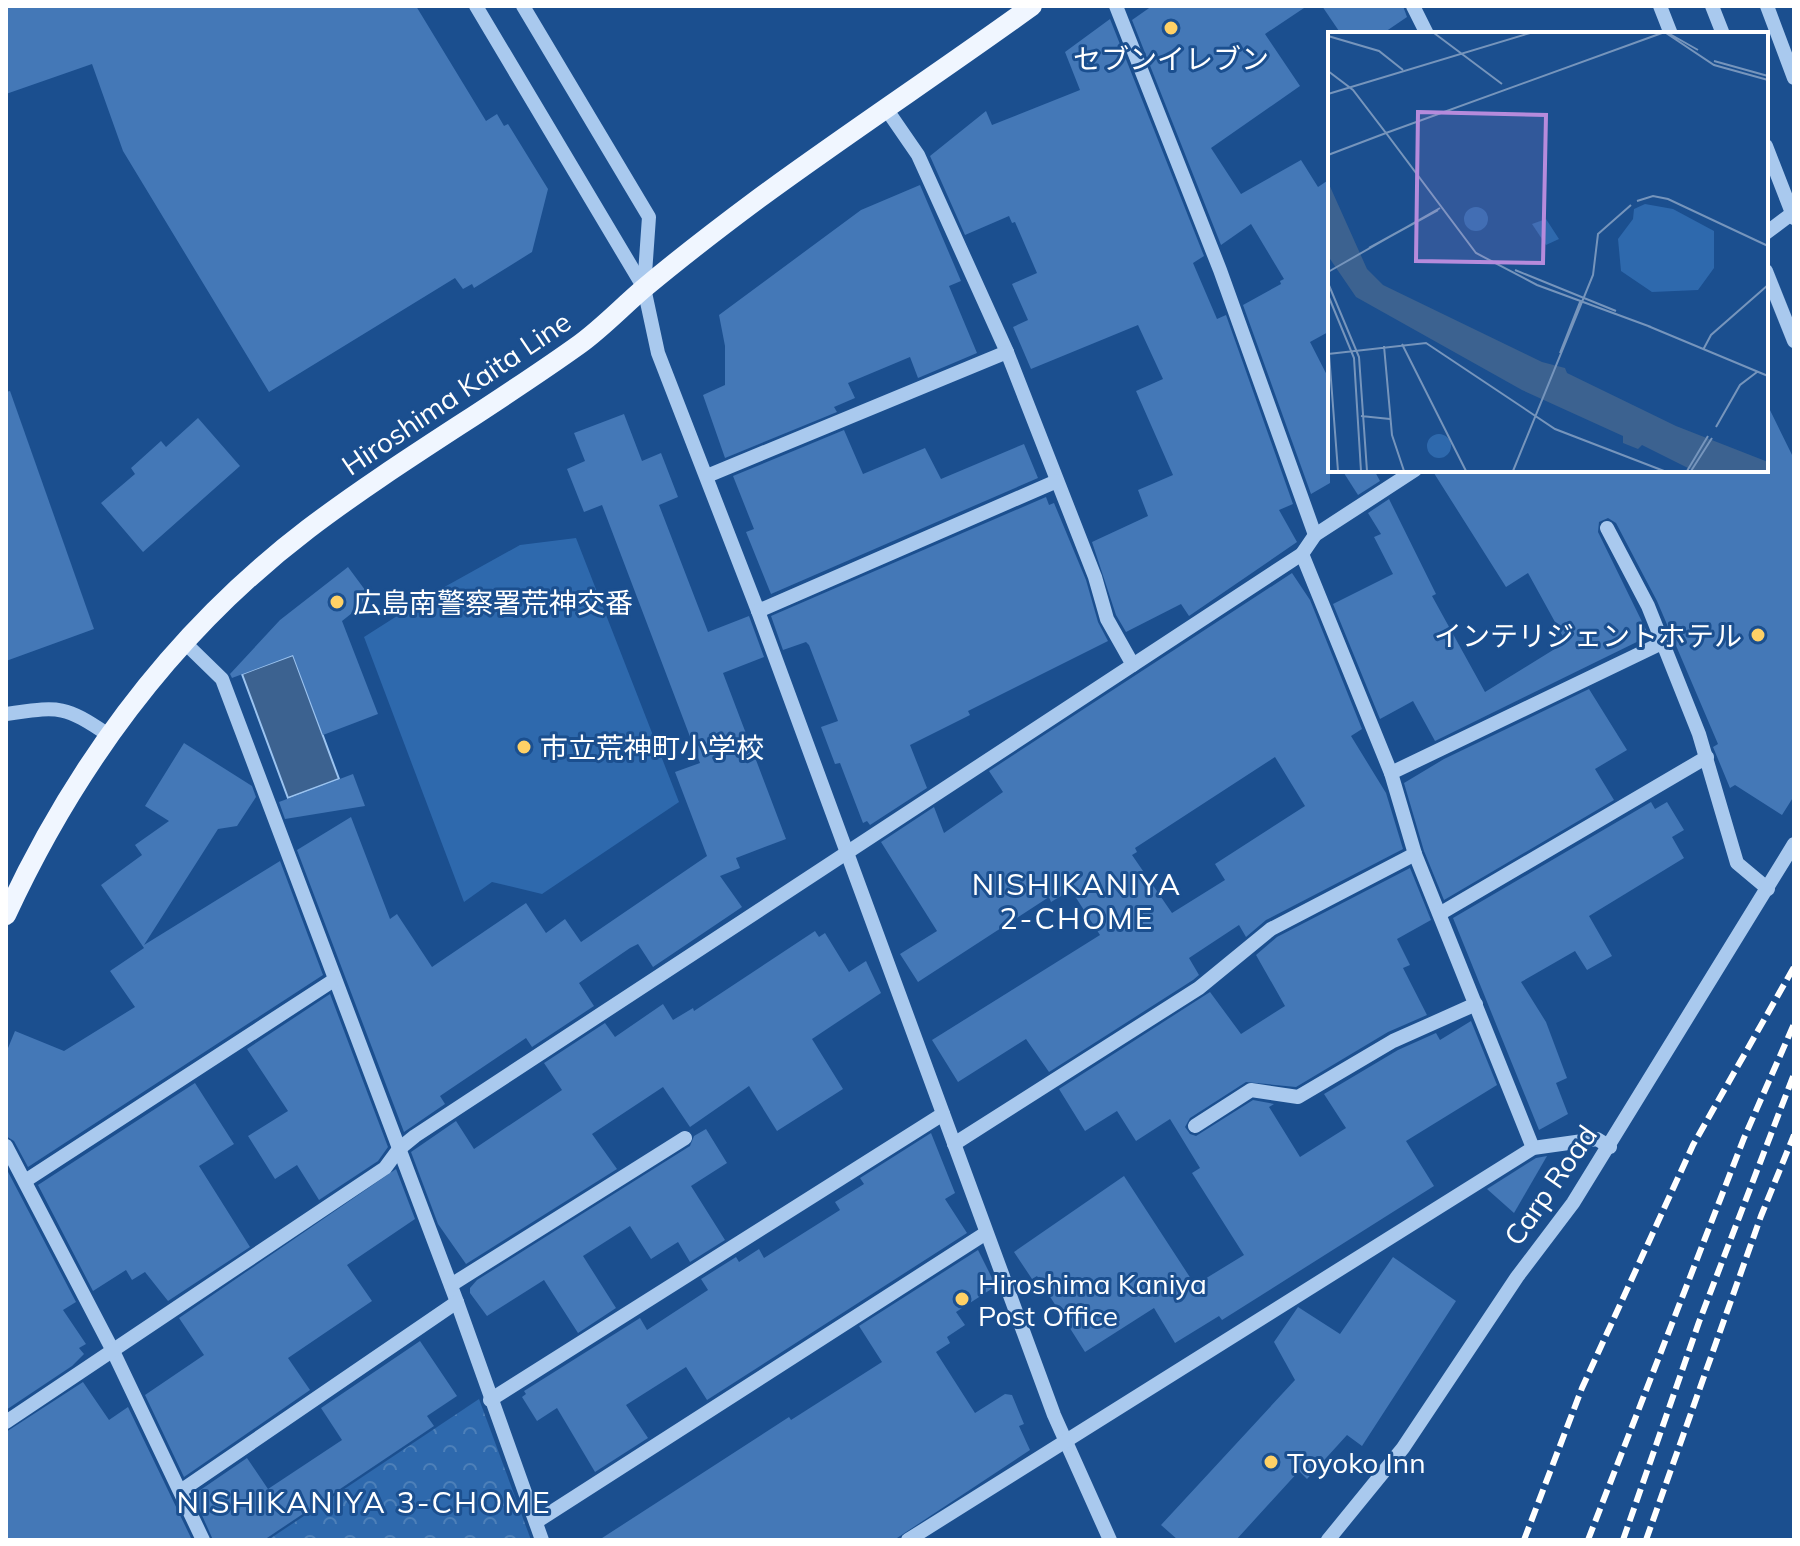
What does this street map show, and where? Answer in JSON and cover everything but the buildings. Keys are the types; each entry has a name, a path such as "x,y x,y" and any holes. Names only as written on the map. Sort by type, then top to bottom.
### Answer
{"main road":[{"name":"Hiroshima Kaita Line","path":"6,915 45,834 107,734 183,641 307,530 582,343 644,288 760,198 1032,6"}],"street":[{"path":"476,6 644,288"},
{"path":"523,6 649,217 644,288 658,353 758,611 1054,1415 1110,1540"},
{"path":"1116,6 1220,270 1315,535"},
{"path":"1413,6 1426,32"},
{"path":"1660,6 1670,32"},
{"path":"1712,6 1722,32"},
{"path":"1767,6 1794,78"},
{"path":"887,110 918,155 1007,352 1095,577 1107,619 1133,665"},
{"path":"1768,151 1794,218"},
{"path":"1768,232 1794,212"},
{"path":"1768,276 1794,341"},
{"path":"707,476 1007,352"},
{"path":"6,1422 385,1168 399,1149 1302,554 1315,535 1412,472"},
{"path":"758,611 1057,481"},
{"path":"1607,528 1664,642 1707,757 1707,770 1737,863 1768,889"},
{"path":"1302,554 1391,773 1415,854 1533,1148"},
{"path":"183,641 222,679 451,1285 542,1540"},
{"path":"1391,773 1664,642"},
{"path":"6,714 56,707 74,712 107,734"},
{"path":"1441,913 1707,757"},
{"name":"Carp Road","path":"1328,1540 1419,1427 1517,1277 1610,1147 1794,844"},
{"path":"954,1144 1199,988 1271,929 1415,854"},
{"path":"25,1181 334,980"},
{"path":"1195,1126 1251,1090 1298,1097 1393,1041 1476,1004"},
{"path":"490,1400 943,1114"},
{"path":"451,1285 685,1138"},
{"path":"908,1540 1533,1148 1597,1139 1610,1147"},
{"path":"6,1146 112,1349 182,1490 203,1540"},
{"path":"536,1522 986,1233"},
{"path":"182,1490 457,1302"}],"green space":[{"path":"576,538 679,802 542,894 492,882 464,902 364,637 430,595 520,545"},
{"path":"479,1399 531,1540 268,1540"}],"shaded area":[{"path":"293,655 339,779 288,798 242,674"}],"railway":[{"path":"1524,1540 1582,1388 1693,1145 1794,967"},
{"path":"1588,1540 1744,1138 1794,1024"},
{"path":"1623,1540 1699,1322 1794,1074"},
{"path":"1646,1540 1761,1216 1794,1135"}],"place":[{"name":"セブンイレブン","path":"1171,28"},
{"name":"広島南警察署荒神交番","path":"337,602"},
{"name":"インテリジェントホテル","path":"1758,635"},
{"name":"市立荒神町小学校","path":"524,747"},
{"name":"Hiroshima Kaniya Post Office","path":"962,1299"},
{"name":"Toyoko Inn","path":"1271,1462"}],"district":[{"name":"NISHIKANIYA 2-CHOME","path":"1077,901"},
{"name":"NISHIKANIYA 3-CHOME","path":"364,1502"}]}
